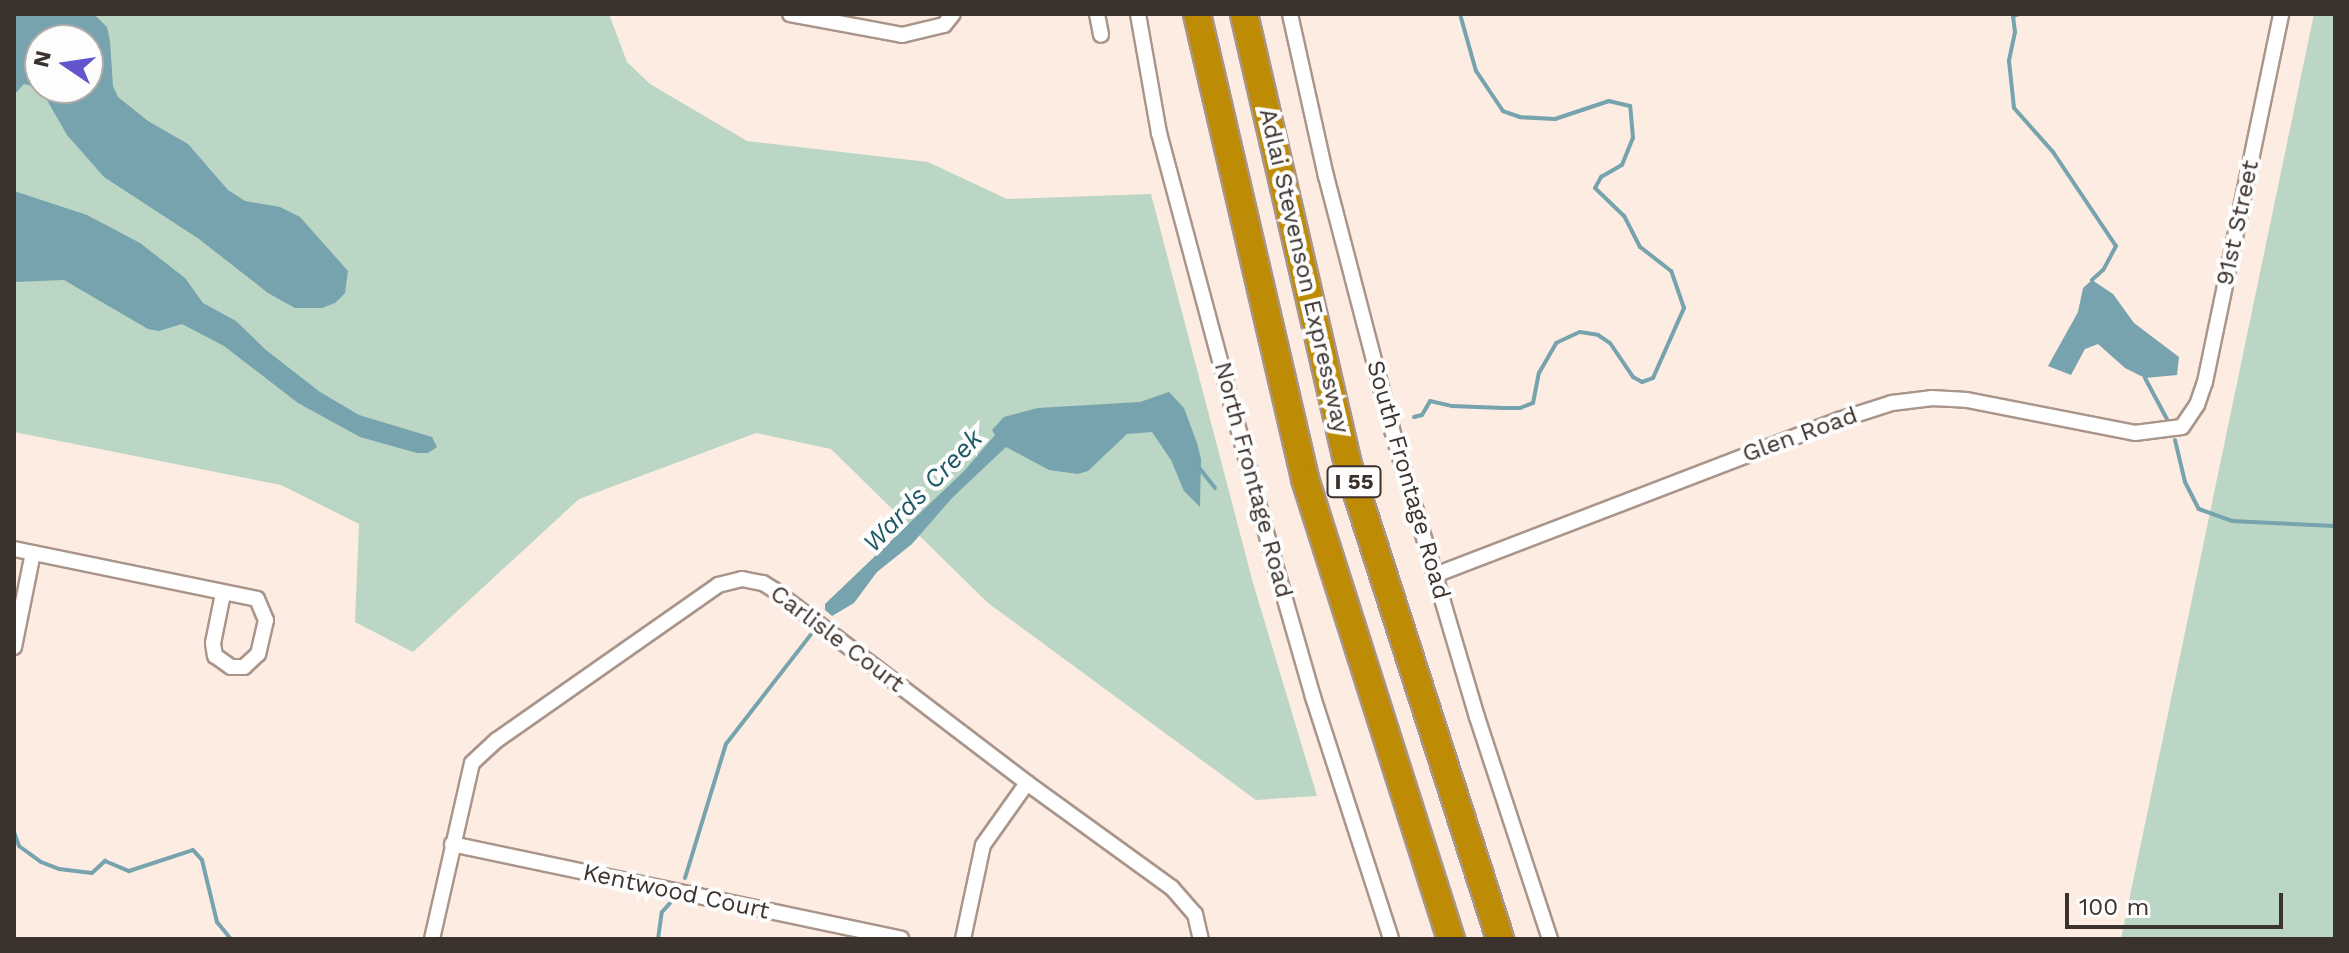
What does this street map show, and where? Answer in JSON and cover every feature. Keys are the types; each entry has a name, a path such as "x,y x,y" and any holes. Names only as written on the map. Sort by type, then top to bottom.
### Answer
{"highway":[{"name":"Adlai Stevenson Expressway","path":"1197,14 1305,479 1451,939"},
{"name":"Adlai Stevenson Expressway","path":"1244,14 1349,468 1500,939"}],"street":[{"path":"790,14 902,35 944,25 953,14"},
{"path":"1097,14 1101,35"},
{"name":"North Frontage Road","path":"1138,14 1159,133 1268,540 1313,697 1391,939"},
{"name":"South Frontage Road","path":"1290,14 1326,176 1391,424 1477,717 1550,939"},
{"name":"91st Street","path":"2182,427 2197,405 2205,382 2281,14"},
{"name":"Glen Road","path":"1435,575 1826,424 1892,403 1957,399 2135,433 2182,427"},
{"path":"14,549 223,594 246,594 257,599 264,609 266,620 258,654 244,667 231,667 215,656 213,643 223,594"},
{"path":"14,647 33,553"},
{"name":"Carlisle Court","path":"432,939 468,770 482,752 718,585 742,579 763,583 774,590 1185,899 1195,914 1201,939"},
{"path":"963,939 983,845 1027,783"},
{"name":"Kentwood Court","path":"452,844 901,939"}],"green space":[{"path":"14,14 609,14 627,62 650,84 747,141 928,162 1007,199 1151,194 1253,583 1317,796 1256,800 988,603 831,449 756,433 579,499 413,652 355,622 359,524 281,485 14,432"},
{"path":"2314,14 2335,14 2335,939 2121,939"}],"water":[{"path":"14,14 92,14 104,24 24,24 24,84 14,95"},
{"path":"104,24 110,41 113,86 118,97 148,121 188,144 228,190 245,201 280,207 300,217 348,271 345,293 335,303 322,308 295,308 268,293 199,239 104,177 67,135 49,104 104,104"},
{"path":"14,191 87,215 140,243 185,278 203,303 236,321 266,350 320,392 359,415 432,437 437,447 428,453 417,453 360,437 298,403 224,346 182,324 159,331 148,329 64,280 14,282"},
{"path":"2092,280 2113,294 2134,323 2179,357 2177,375 2145,378 2125,368 2098,344 2085,349 2071,375 2048,366 2078,312 2083,288"},
{"path":"1169,392 1184,408 1197,443 1201,459 1200,507 1184,491 1171,460 1152,432 1127,434 1088,471 1078,474 1049,470 1006,447 952,498 912,544 877,572 854,603 832,616 825,610 825,604 964,471 995,435 992,430 1004,417 1038,408 1140,402"}],"waterway":[{"name":"Wards Creek","path":"1414,417 1422,415 1430,401 1452,406 1503,408 1520,408 1533,403 1539,373 1556,343 1580,332 1598,335 1610,343 1633,377 1642,382 1653,378 1684,308 1671,271 1640,247 1624,216 1595,188 1601,177 1622,165 1633,138 1630,106 1609,101 1555,119 1520,117 1503,111 1476,71 1460,14"},
{"path":"2019,14 2013,16 2015,32 2009,61 2014,108 2053,152 2116,246 2103,270 2092,280"},
{"path":"2145,378 2169,423"},
{"path":"2175,440 2185,482 2199,509 2232,521 2335,526"},
{"name":"Wards Creek","path":"1197,465 1215,488"},
{"name":"Wards Creek","path":"685,878 726,744 812,633"},
{"name":"Wards Creek","path":"14,832 19,846 41,862 59,869 92,873 105,861 129,871 193,850 202,860 217,922 231,939"},
{"name":"Wards Creek","path":"658,939 662,912 670,903"}]}
